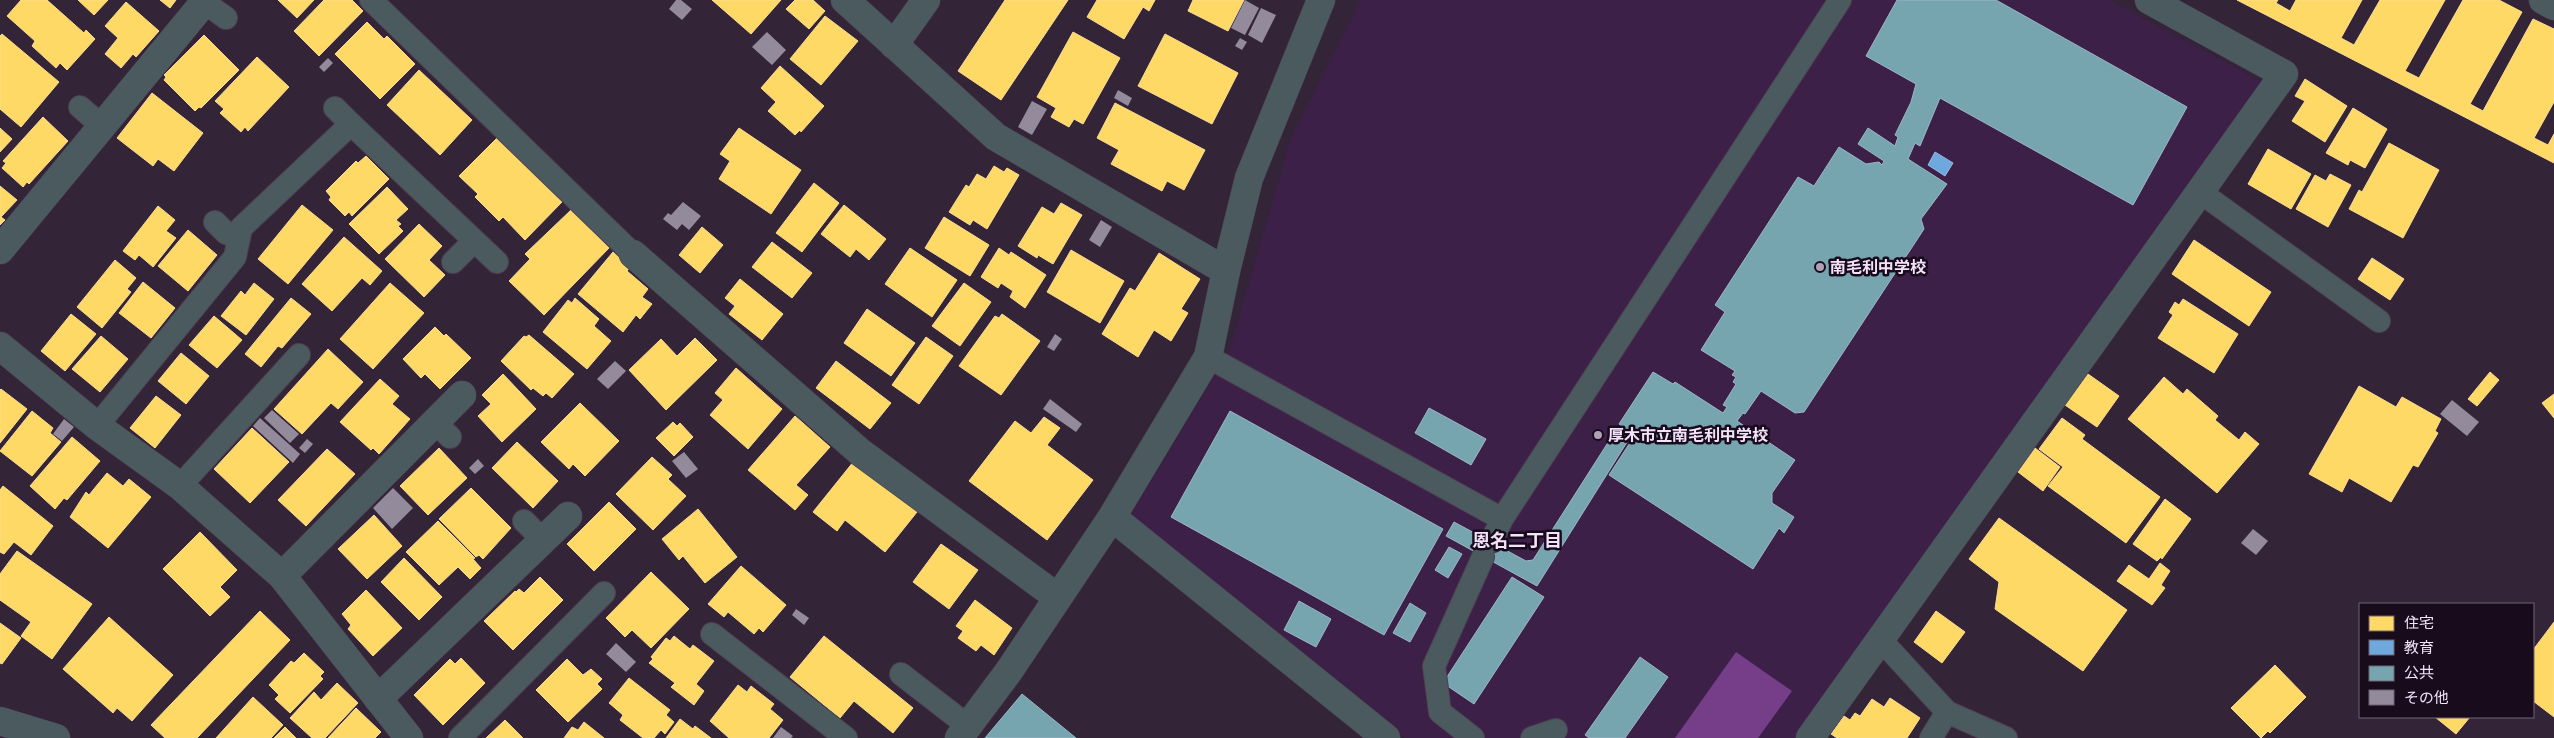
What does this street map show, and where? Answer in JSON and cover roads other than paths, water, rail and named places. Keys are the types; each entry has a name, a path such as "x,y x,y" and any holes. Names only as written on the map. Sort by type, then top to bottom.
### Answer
{"street":[{"path":"845,0 996,137 1226,271"},
{"path":"894,45 926,0"},
{"path":"1810,738 2284,74 2149,0"},
{"path":"2543,0 2554,6"},
{"path":"0,250 205,1"},
{"path":"964,732 1009,671 1112,517 1208,357 1226,271 1249,178 1313,3"},
{"path":"633,254 860,452 1057,597"},
{"path":"0,346 97,426 180,486 282,576 409,738"},
{"path":"282,576 443,430 462,395"},
{"path":"378,699 534,531 568,516"},
{"path":"1112,517 1386,738"},
{"path":"0,721 56,738"}],"lane":[{"path":"371,0 633,254"},
{"path":"1473,738 1440,712 1434,666 1487,549 1502,519 1840,0"},
{"path":"205,1 226,18"},
{"path":"80,107 102,126"},
{"path":"335,108 497,262"},
{"path":"97,426 235,257 241,228 351,124"},
{"path":"2200,192 2379,321"},
{"path":"215,222 226,233 239,238"},
{"path":"453,262 474,241"},
{"path":"180,486 299,355"},
{"path":"1208,357 1502,519"},
{"path":"460,738 580,632 604,593"},
{"path":"712,634 846,738"},
{"path":"1880,639 1947,712 2006,738"},
{"path":"901,674 964,732"},
{"path":"1932,738 1947,712"},
{"path":"1532,738 1556,730"}],"place":[{"name":"南毛利中学校","path":"1820,267"},
{"name":"厚木市立南毛利中学校","path":"1598,435"}],"district":[{"name":"恩名二丁目","path":"1517,540"}]}
